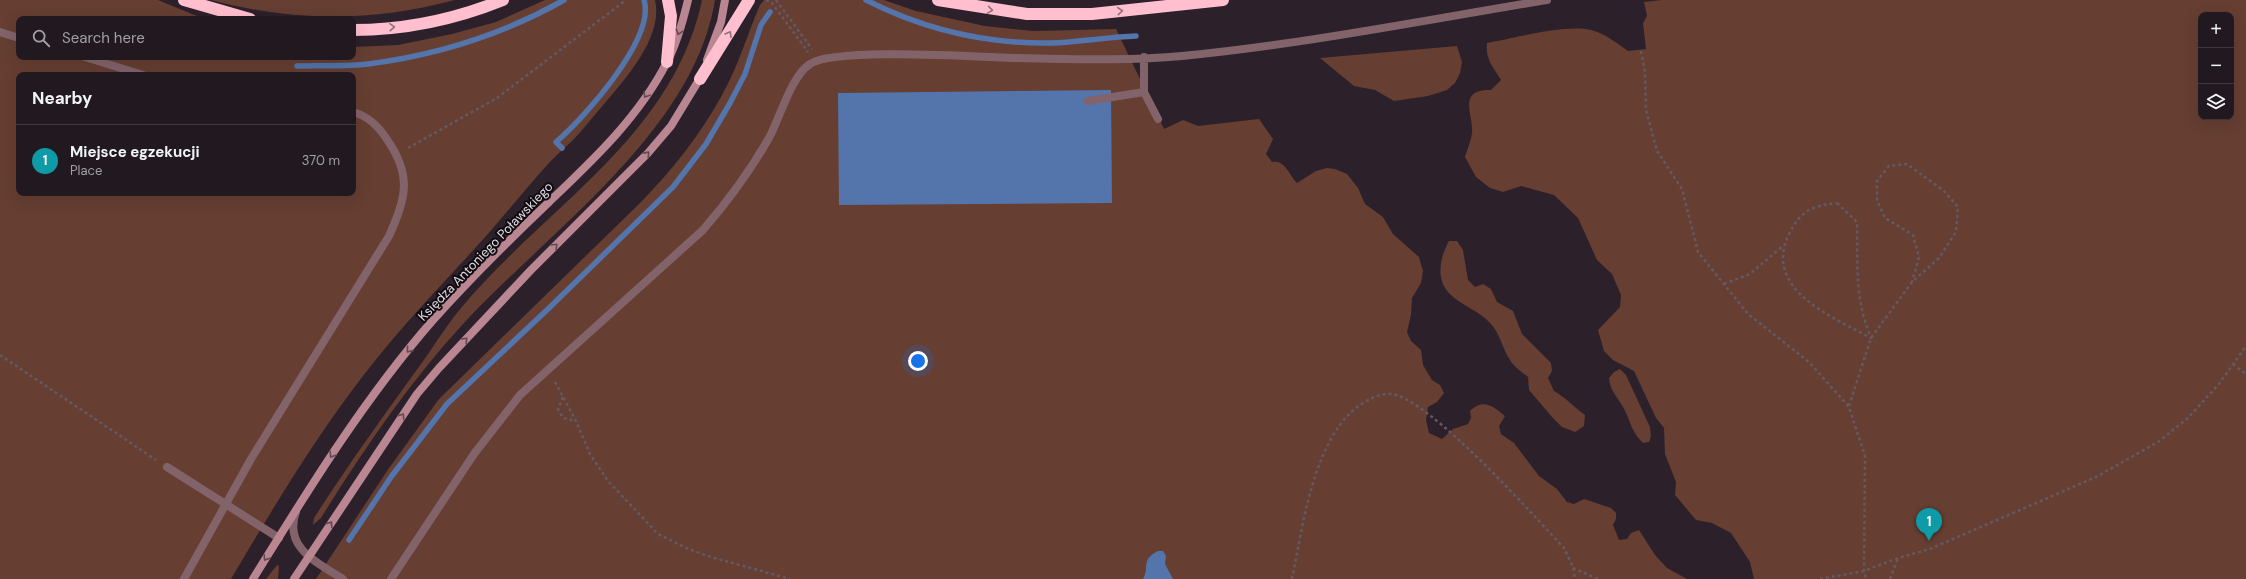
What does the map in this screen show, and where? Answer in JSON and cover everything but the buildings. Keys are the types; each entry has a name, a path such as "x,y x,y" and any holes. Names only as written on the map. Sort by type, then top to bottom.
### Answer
{"highway":[{"path":"184,0 240,16"},
{"path":"356,30 416,25 478,10 503,0"},
{"path":"667,62 671,16 668,0"},
{"path":"700,79 749,0"},
{"path":"938,0 1027,14 1092,14 1223,0"}],"main road":[{"name":"Księdza Antoniego Poławskiego","path":"253,579 351,426 434,320 492,258 612,139 641,104 667,62 677,39 688,0"},
{"path":"294,579 401,417 434,374 531,270 648,153 671,126 700,79 721,22 725,0"}],"lane":[{"path":"391,579 474,454 520,395 703,230 722,207 747,173 770,136 798,78 808,65 817,60 872,55 1070,59 1181,56 1274,45 1547,0"},
{"path":"0,32 16,37"},
{"path":"1144,57 1144,92 1158,119"},
{"path":"95,60 133,72"},
{"path":"1088,101 1144,92"},
{"path":"184,579 225,504 389,236 402,209 404,172 397,154 380,128 356,114"},
{"path":"167,467 279,538"},
{"path":"300,505 294,518 293,529 298,545 309,557 343,579"}],"path":[{"path":"397,154 497,98 626,0"},
{"path":"766,0 772,3 817,60"},
{"path":"776,0 817,60"},
{"path":"1641,50 1645,72 1646,110 1657,151 1682,189 1698,252 1748,314 1809,362 1849,407 1865,456 1864,571 1866,579"},
{"path":"1849,407 1871,338 1912,282 1939,258 1956,232 1958,207 1944,191 1907,164 1889,166 1877,181 1877,200 1886,218 1913,235 1919,257 1912,282"},
{"path":"1724,284 1750,274 1784,244 1796,220 1816,205 1837,203 1857,222 1857,286 1862,317 1871,338"},
{"path":"1784,244 1784,265 1790,284 1806,302 1871,338"},
{"path":"1820,579 1864,571 1898,558 1930,549 2096,477 2158,442 2188,418 2219,384 2246,346"},
{"path":"0,355 167,467"},
{"path":"2233,364 2246,374"},
{"path":"548,370 564,397 590,454 608,481 658,534 686,548 711,557 790,579"},
{"path":"1292,579 1309,495 1323,454 1342,422 1357,406 1377,395 1392,394 1412,402 1475,454 1564,548 1573,568 1575,579"},
{"path":"564,397 558,409 563,418 576,421"},
{"path":"1890,579 1898,558"},
{"path":"1573,568 1598,579"}],"shaded area":[{"path":"0,0 158,0 197,16 16,16 16,60 356,60 356,47 398,45 452,34 496,22 545,0 655,0 656,15 653,30 647,45 629,73 580,133 549,163 487,235 418,310 357,383 300,465 231,579 0,579"},
{"path":"211,0 455,0 394,12 333,16 272,12"},
{"path":"702,0 715,0 702,48 679,93 649,136 575,215 498,289 443,346 405,393 353,467 321,518 313,525 314,518 366,440 461,308 494,272 602,168 635,131 664,92 687,48"},
{"path":"764,0 884,0 916,11 985,26 1033,31 1116,29 1164,129 1183,120 1198,126 1259,119 1273,139 1266,154 1272,162 1281,163 1284,165 1297,183 1316,171 1327,168 1335,169 1347,174 1358,188 1365,204 1383,217 1393,234 1419,257 1423,271 1421,283 1412,298 1411,315 1407,332 1411,341 1421,350 1423,365 1432,380 1440,385 1444,393 1437,402 1428,407 1426,420 1429,433 1442,439 1453,429 1468,424 1471,418 1470,411 1475,407 1484,404 1496,409 1505,416 1499,426 1501,434 1514,443 1539,476 1557,489 1567,502 1574,504 1584,499 1611,508 1616,513 1616,519 1613,525 1619,540 1627,539 1631,533 1639,530 1655,555 1667,568 1687,579 316,579 387,471 439,399 641,202 685,151 714,110 728,84 760,5"},
{"path":"1662,0 2246,0 2246,579 1754,579 1750,562 1731,533 1712,523 1696,520 1675,495 1676,482 1665,454 1664,428 1656,418 1634,371 1613,360 1604,351 1598,330 1620,307 1621,295 1612,274 1597,260 1578,218 1554,195 1521,186 1503,192 1490,188 1476,177 1465,157 1472,133 1469,105 1470,99 1474,94 1480,91 1491,90 1501,80 1488,58 1487,43 1554,30 1580,29 1601,33 1628,51 1646,49 1643,23 1647,16 1644,2"},
{"path":"1457,46 1462,62 1460,73 1455,83 1447,90 1428,96 1394,101 1375,90 1354,86 1320,58"},
{"path":"1449,241 1457,241 1463,250 1468,280 1475,287 1483,284 1491,289 1497,302 1513,311 1522,334 1551,363 1552,371 1548,378 1554,391 1585,415 1584,426 1575,432 1562,427 1529,390 1528,377 1512,363 1493,327 1480,315 1450,294 1445,288 1442,282 1440,268 1443,254"},
{"path":"1620,369 1626,375 1650,427 1651,436 1649,442 1643,443 1633,430 1626,412 1611,386 1609,378 1614,372"},
{"path":"277,565 279,566 278,579 266,579"}],"water":[{"path":"1111,90 1112,203 839,205 838,93"},
{"path":"1158,551 1163,551 1166,556 1165,564 1173,579 1143,579 1149,557"}],"waterway":[{"path":"297,66 368,64 445,49 494,33 564,0"},
{"path":"562,148 556,142 599,97 629,55 639,35 645,16 644,0"},
{"path":"866,0 933,27 956,33 1003,41 1051,43 1136,36"},
{"path":"349,540 391,477 447,404 548,309 673,187 706,144 730,103 745,74 761,25 770,12"}],"place":[{"name":"Miejsce egzekucji","path":"1929,541"}]}
